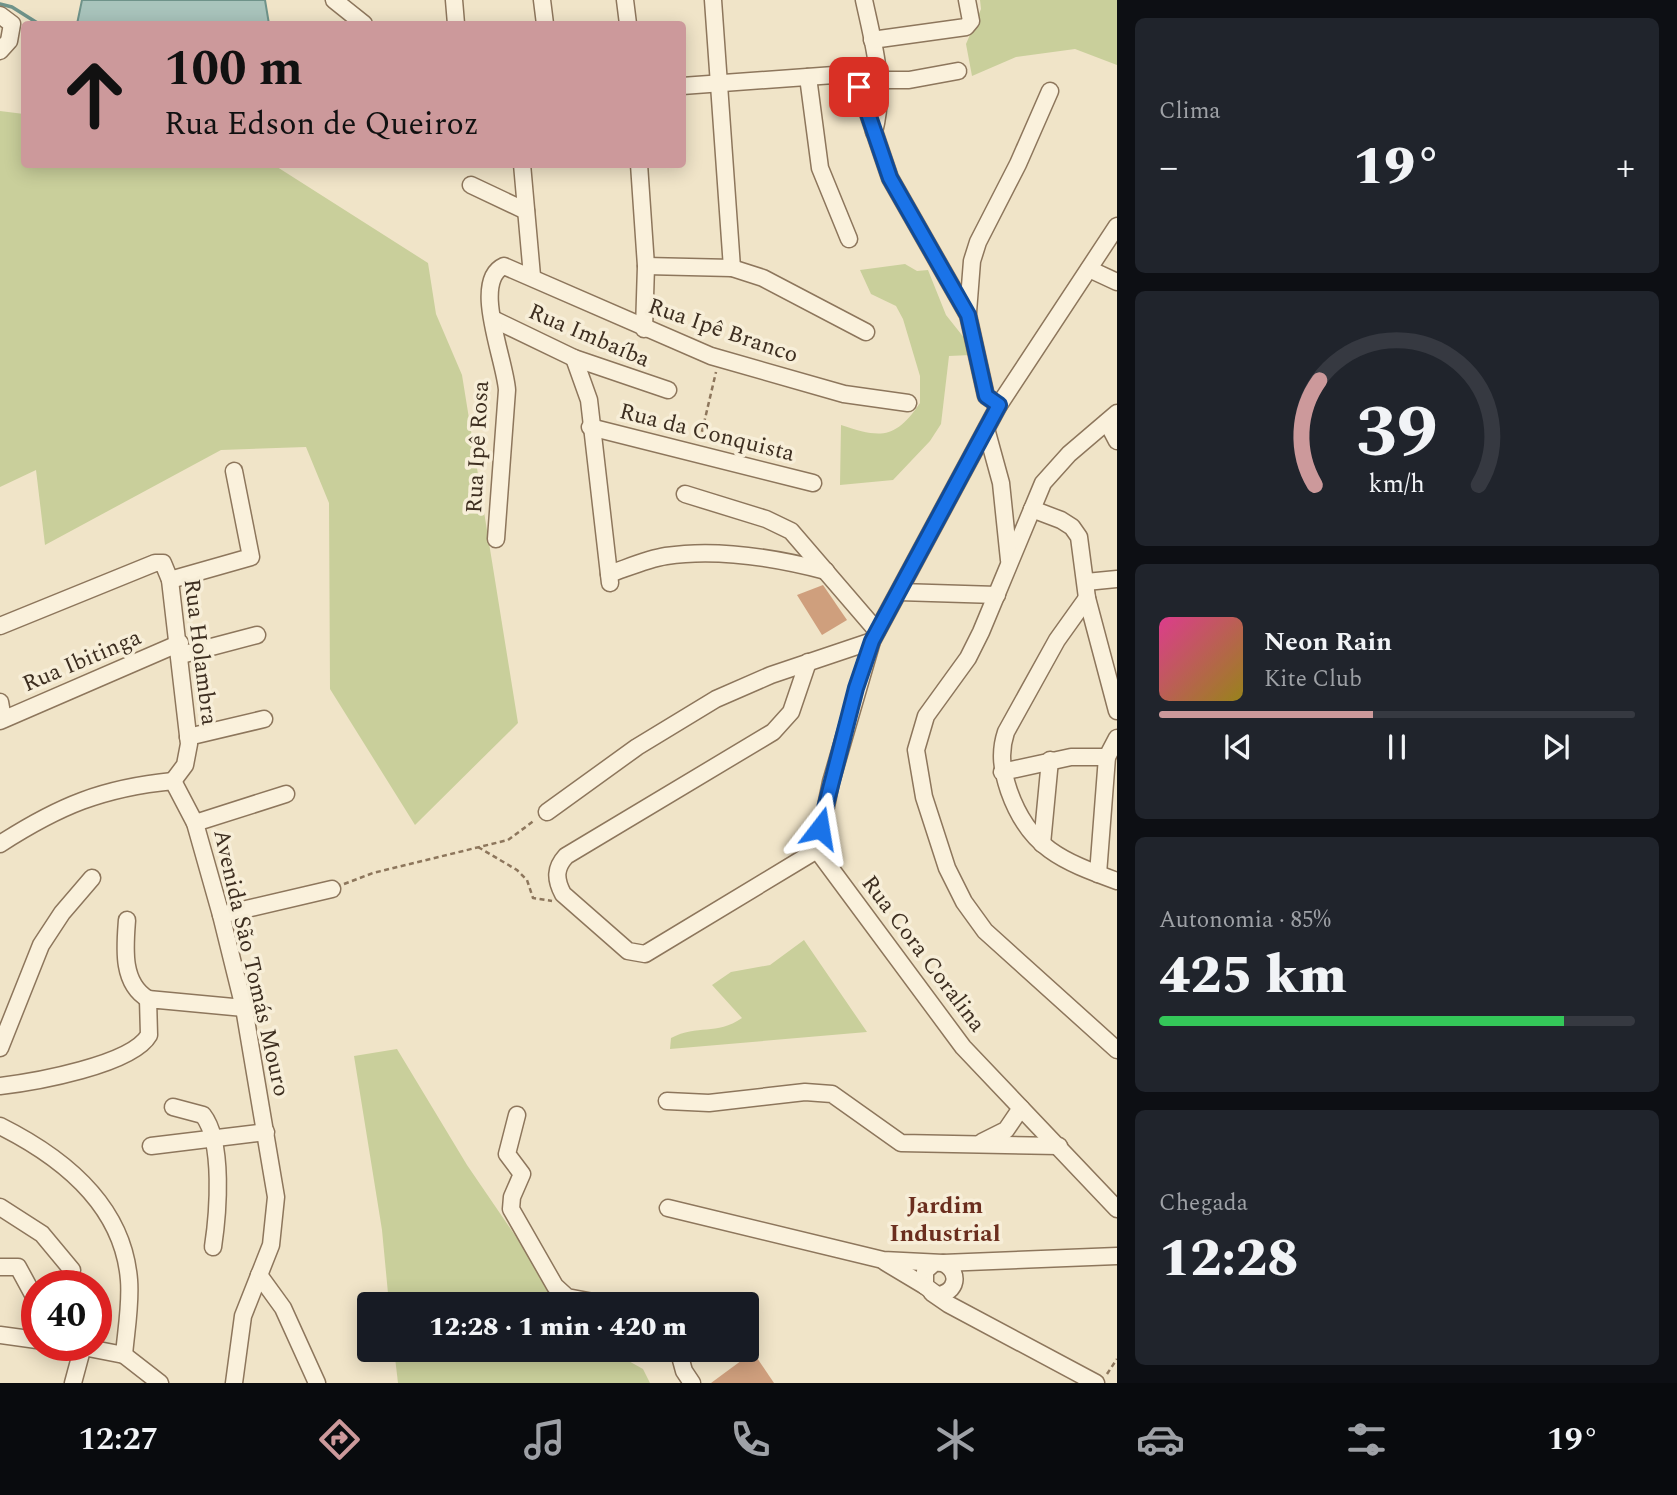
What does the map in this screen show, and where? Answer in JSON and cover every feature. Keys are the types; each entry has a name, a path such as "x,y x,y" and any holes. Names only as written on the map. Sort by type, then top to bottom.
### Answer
{"street":[{"path":"334,0 360,21"},
{"path":"454,0 456,21"},
{"path":"542,0 544,21"},
{"path":"625,0 628,21"},
{"path":"713,0 721,83 732,268"},
{"path":"864,0 881,80 879,112 874,132"},
{"path":"873,40 966,27 971,21 967,0"},
{"path":"0,15 12,24 12,32 0,51"},
{"path":"881,80 909,80 958,71"},
{"path":"686,86 834,75 853,80 859,87 890,178 968,315"},
{"path":"808,77 820,168 849,239"},
{"path":"999,405 986,396 983,387 968,315 968,284 978,242 1018,164 1050,91"},
{"path":"522,168 532,276"},
{"path":"639,168 646,267 644,329"},
{"path":"471,185 526,211"},
{"path":"808,662 791,712 774,732 566,856 556,872 557,883 563,894 628,951 645,954 817,850 831,782 875,636 987,432 999,405 1117,226"},
{"name":"Rua Ipê Branco","path":"491,276 504,266 532,276 644,329 719,358 844,394 908,403"},
{"path":"646,267 732,268 763,278 866,331"},
{"path":"1089,269 1117,282"},
{"name":"Rua Ipê Rosa","path":"491,276 488,296 507,390 496,539"},
{"name":"Rua Imbaíba","path":"493,319 574,358 668,390"},
{"path":"574,358 589,400 590,428 609,578 664,556 700,554 795,563 826,571"},
{"path":"1117,441 1112,418 1055,467 1043,483 968,658 926,716 919,732 916,750 924,797 947,868 964,902 985,931 1117,1050"},
{"name":"Rua da Conquista","path":"590,428 813,483"},
{"path":"987,432 1005,510 1009,566"},
{"path":"0,625 155,563 168,573 251,557 234,471"},
{"path":"685,494 766,519 790,531 826,571 875,636"},
{"path":"1032,509 1073,527 1083,550 1087,590 1117,711"},
{"name":"Rua Holambra","path":"168,573 180,649 188,737 185,765 173,781"},
{"path":"1117,579 1087,590 1006,732 1002,745 1002,772 1019,819 1042,844 1098,874 1117,881"},
{"path":"899,592 997,595"},
{"name":"Rua Ibitinga","path":"2,720 180,649 257,635"},
{"path":"547,812 637,747 716,699 875,636"},
{"path":"0,702 2,720"},
{"path":"188,737 264,719"},
{"path":"1098,874 1110,803 1107,757 1117,738"},
{"path":"1002,772 1050,760 1107,757"},
{"path":"1042,844 1050,760"},
{"path":"0,844 42,817 85,799 129,785 173,781"},
{"name":"Avenida São Tomás Mouro","path":"173,781 195,823 221,915 244,1009 276,1197 271,1245 243,1316 234,1383"},
{"path":"195,823 286,794"},
{"name":"Rua Cora Coralina","path":"817,850 963,1047 1117,1209"},
{"path":"0,1048 41,946 62,913 92,878"},
{"path":"221,915 332,889"},
{"path":"127,920 126,957 132,984 148,999 244,1009"},
{"path":"0,1086 67,1075 137,1047 149,1035 148,999"},
{"path":"667,1101 733,1102 818,1092 844,1101 889,1138 901,1143 917,1146 1059,1146"},
{"path":"173,1107 203,1115 214,1138 217,1220 213,1247"},
{"path":"977,1144 1006,1130 1021,1108"},
{"path":"517,1115 507,1154 522,1174 512,1197 511,1209 555,1286 562,1292"},
{"path":"0,1126 36,1144 64,1163 97,1198 114,1227 125,1253 129,1281 124,1355"},
{"path":"151,1146 266,1132"},
{"path":"0,1207 42,1234 72,1269"},
{"path":"668,1208 883,1260 938,1263 1117,1256"},
{"path":"883,1260 976,1318 1099,1383"},
{"path":"938,1263 923,1276 929,1289 943,1294 974,1268 996,1261"},
{"path":"938,1263 954,1271 953,1285 976,1318"},
{"path":"0,1267 18,1267 21,1273"},
{"path":"259,1275 284,1308 317,1383"},
{"path":"0,1335 21,1338"},
{"path":"112,1353 124,1355 160,1383"},
{"path":"73,1383 77,1361"},
{"path":"679,1362 692,1383"},
{"path":"681,1362 683,1368"}],"path":[{"path":"697,454 719,358"},
{"path":"332,889 373,873 508,840 547,812"},
{"path":"478,847 517,870 527,880 533,898 574,904"},
{"path":"1099,1383 1117,1359"}],"green space":[{"path":"980,0 1117,0 1117,65 1075,49 1016,57 972,76 966,44 981,9"},
{"path":"0,111 21,114 21,168 279,168 428,263 436,314 462,375 518,723 415,825 330,689 329,503 306,447 221,450 45,545 36,470 0,487"},
{"path":"905,264 917,271 928,270 946,315 965,339 971,355 949,356 941,424 930,441 893,480 840,485 841,425 877,434 886,433 903,424 920,403 920,376 903,319 896,306 871,294 860,270"},
{"path":"804,940 867,1032 670,1049 671,1038 690,1031 724,1027 742,1018 712,985 731,972 770,965"},
{"path":"397,1049 467,1165 554,1292 388,1292 382,1230 354,1056"},
{"path":"396,1362 630,1362 643,1369 650,1383 398,1383"}],"water":[{"path":"82,0 265,0 268,21 78,21"}],"building":[{"path":"823,585 847,620 822,635 797,595"},
{"path":"759,1361 774,1383 711,1383 739,1362"}],"waterway":[{"path":"0,4 12,7 34,21"}],"district":[{"name":"Jardim Industrial","path":"945,1220"}],"route":[{"path":"820,828 856,688 872,641 987,432 999,405 986,396 980,379 968,315 890,178 859,87"}]}
